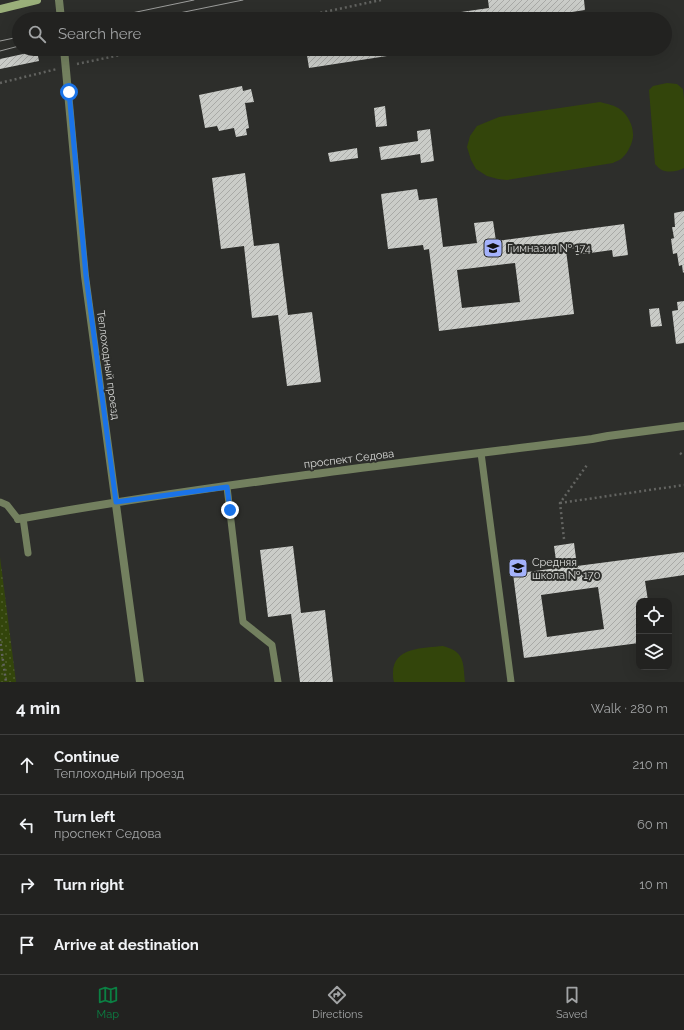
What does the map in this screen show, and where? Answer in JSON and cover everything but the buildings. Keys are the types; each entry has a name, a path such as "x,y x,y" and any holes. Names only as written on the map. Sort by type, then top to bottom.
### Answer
{"main road":[{"path":"0,9 37,0"}],"street":[{"path":"59,0 60,12"},
{"name":"Теплоходный проезд","path":"65,56 86,276 140,682"},
{"name":"проспект Седова","path":"21,518 116,502 280,479 684,426"}],"lane":[{"path":"481,453 511,682"},
{"path":"227,487 243,622 272,645 278,682"},
{"path":"0,502 7,505 21,518 28,553"}],"path":[{"path":"324,12 381,0"},
{"path":"77,64 115,56"},
{"path":"0,83 59,68"},
{"path":"680,453 684,456"},
{"path":"564,539 560,503 587,465"},
{"path":"560,503 684,485"},
{"path":"0,639 6,682"}],"green space":[{"path":"667,83 677,84 683,89 684,99 684,168 672,172 660,169 655,164 649,90 653,86"},
{"path":"600,102 619,108 624,112 630,121 633,131 632,143 629,150 620,160 613,163 507,180 487,176 476,169 471,160 467,147 470,136 477,126 499,117"},
{"path":"0,557 16,682 0,682"},
{"path":"443,646 455,651 462,659 465,682 394,682 394,664 398,658 411,650"}],"tram line":[{"path":"137,12 194,0"},
{"path":"184,12 243,0"},
{"path":"0,41 12,38"},
{"path":"0,51 12,48"}],"place":[{"name":"Гимназия № 174","path":"493,248"},
{"name":"Средняя школа № 170","path":"518,568"}],"route":[{"path":"69,92 86,276 116,502 227,487 230,510"}]}
